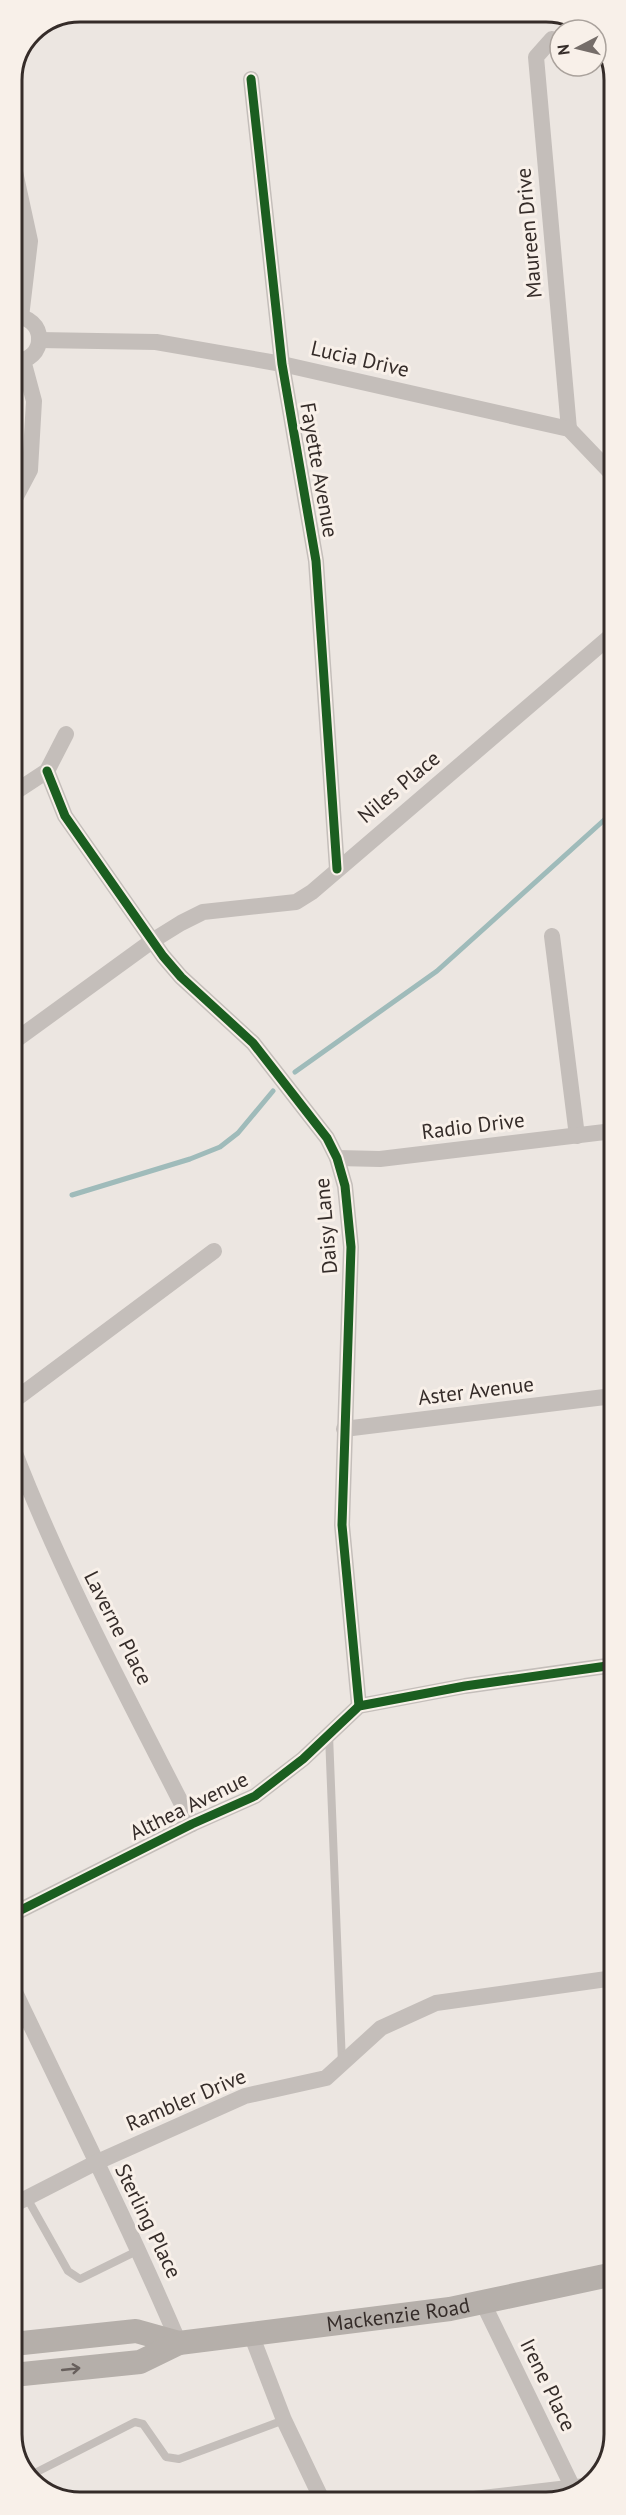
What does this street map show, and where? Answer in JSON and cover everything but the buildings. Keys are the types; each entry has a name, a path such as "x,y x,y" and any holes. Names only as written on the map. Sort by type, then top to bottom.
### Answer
{"main road":[{"name":"Mackenzie Road","path":"22,2374 140,2362 179,2343 411,2315 604,2276"},
{"name":"Mackenzie Road","path":"22,2343 136,2331 179,2343"}],"street":[{"name":"Maureen Drive","path":"548,44 536,57 569,429"},
{"name":"Fayette Avenue","path":"251,79 282,364 316,561 337,868"},
{"path":"22,205 30,242 22,285"},
{"path":"22,319 34,324 39,340 32,356 22,359"},
{"name":"Lucia Drive","path":"39,340 156,342 282,364 569,429"},
{"path":"22,372 34,401 30,470 22,485"},
{"path":"569,429 604,466"},
{"name":"Niles Place","path":"22,1035 152,941 203,912 296,902 312,892 337,868 604,642"},
{"path":"22,787 47,771 66,734"},
{"name":"Daisy Lane","path":"47,771 65,816 152,941 181,977 253,1043 327,1138 337,1158 345,1186 351,1247 342,1525 359,1706"},
{"path":"552,936 577,1136"},
{"name":"Radio Drive","path":"337,1158 380,1159 604,1132"},
{"path":"22,1394 214,1251"},
{"name":"Aster Avenue","path":"344,1429 604,1397"},
{"name":"Laverne Place","path":"22,1472 40,1520 63,1569 192,1824"},
{"path":"359,1706 465,1686 604,1666"},
{"name":"Althea Avenue","path":"22,1909 192,1824 255,1796 303,1758 359,1706"},
{"name":"Rambler Drive","path":"22,2200 95,2163 245,2096 326,2078 381,2028 436,2003 604,1979"},
{"name":"Sterling Place","path":"22,2007 95,2163 140,2250 179,2343"},
{"name":"Irene Place","path":"483,2302 577,2483"},
{"path":"251,2334 284,2420 318,2492"},
{"path":"535,2492 566,2488"}],"lane":[{"path":"329,1734 342,2064"},
{"path":"22,2204 68,2271 80,2279 140,2250"},
{"path":"36,2472 135,2422 143,2424 166,2457 179,2459 284,2420"}],"waterway":[{"path":"295,1072 437,971 604,820"},
{"path":"72,1195 190,1159 220,1147 238,1133 273,1091"}],"cycle path":[{"path":"251,79 282,364 316,561 337,869"},
{"path":"47,771 65,816 163,956 181,977 253,1043 327,1138 337,1158 345,1186 351,1247 342,1525 359,1706"},
{"path":"22,1909 192,1824 255,1796 303,1759 359,1706 465,1686 604,1666"}]}
